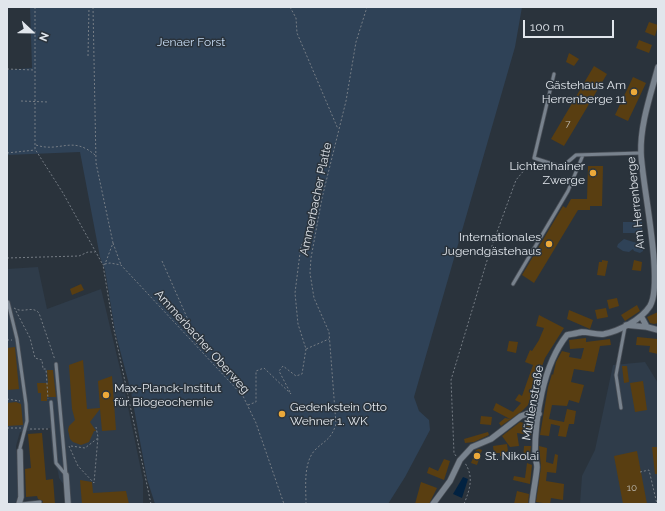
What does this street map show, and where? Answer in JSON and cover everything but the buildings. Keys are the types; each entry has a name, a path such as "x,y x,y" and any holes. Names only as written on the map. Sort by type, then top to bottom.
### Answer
{"street":[{"name":"Am Herrenberge","path":"625,326 640,316 650,306 654,294 652,241 641,153 643,126 658,67"},
{"path":"640,316 647,327"},
{"path":"625,326 647,327 658,330"},
{"name":"Mühlenstraße","path":"532,504 537,466 535,455 539,414 548,368 557,347 567,334 583,332 602,334 625,326"},
{"path":"433,504 450,481 460,460 472,447 491,439 521,416 529,412 539,414"},
{"path":"20,450 20,504"},
{"path":"66,475 68,504"}],"lane":[{"path":"554,74 534,158 562,167 576,155 641,153"},
{"path":"513,284 568,191 583,155"},
{"path":"8,302 17,339 26,410 26,421 20,450"},
{"path":"621,408 616,375 625,326"},
{"path":"56,364 66,475"},
{"path":"51,402 56,463 66,475"},
{"path":"20,504 40,502"}],"path":[{"path":"35,7 35,145 102,265 113,325 151,504"},
{"path":"88,56 89,7"},
{"name":"Ammerbacher Oberweg","path":"93,7 96,155 113,243 121,265 243,396 256,423 284,504"},
{"path":"290,7 296,18 297,33 338,130"},
{"name":"Ammerbacher Platte","path":"306,504 306,472 310,459 315,450 328,441 336,424 329,332 316,306 312,288 311,258 314,237 346,100 356,42 367,7"},
{"path":"7,69 35,70"},
{"path":"21,101 48,102"},
{"path":"35,145 44,148 75,144 87,147 96,155"},
{"path":"7,153 36,149"},
{"path":"464,504 471,480 470,472 454,453 451,380 491,246 516,180 534,158"},
{"path":"248,405 256,402 256,371 264,368 291,394 279,371 283,366 296,376 302,374 306,349 298,324 295,292 302,245 314,237"},
{"path":"105,264 113,243"},
{"path":"7,258 79,256 88,252 96,252"},
{"path":"162,261 193,331 197,346"},
{"path":"102,265 110,263 121,265"},
{"path":"51,402 48,398 46,369 43,369 42,360 35,358 30,338 13,308 20,311 32,309 39,313 54,354"},
{"path":"306,349 330,339"},
{"path":"7,399 20,401"},
{"path":"96,427 98,437 94,483 78,466 69,446 85,448 98,437"},
{"path":"7,428 24,428"},
{"path":"32,430 53,429"},
{"path":"640,472 649,470 656,504"}],"shaded area":[{"path":"38,267 47,309 101,289 121,373 143,480 143,504 66,504 64,485 59,478 58,471 53,461 50,428 20,432 16,446 19,494 15,504 7,504 7,269"},
{"path":"645,362 658,383 658,504 580,504 582,476 595,450 613,365"},
{"path":"463,477 468,479 462,498 453,494"}],"green space":[{"name":"Jenaer Forst","path":"30,7 522,7 515,47 414,397 419,411 429,420 430,430 405,477 388,504 155,504 147,479 131,392 115,331 105,270 100,257 80,152 7,155 7,70 32,68"},
{"path":"623,222 642,222 642,233 623,233"},
{"path":"624,239 643,245 643,251 640,253 634,251 633,249 629,252 623,251 617,247 618,244"}],"place":[{"name":"Gästehaus Am Herrenberge 11","path":"634,92"},
{"name":"Lichtenhainer Zwerge","path":"593,173"},
{"name":"Internationales Jugendgästehaus","path":"549,244"},
{"name":"Max-Planck-Institut für Biogeochemie","path":"106,395"},
{"name":"Gedenkstein Otto Wehner 1. WK","path":"282,414"},
{"name":"St. Nikolai","path":"477,456"}]}
